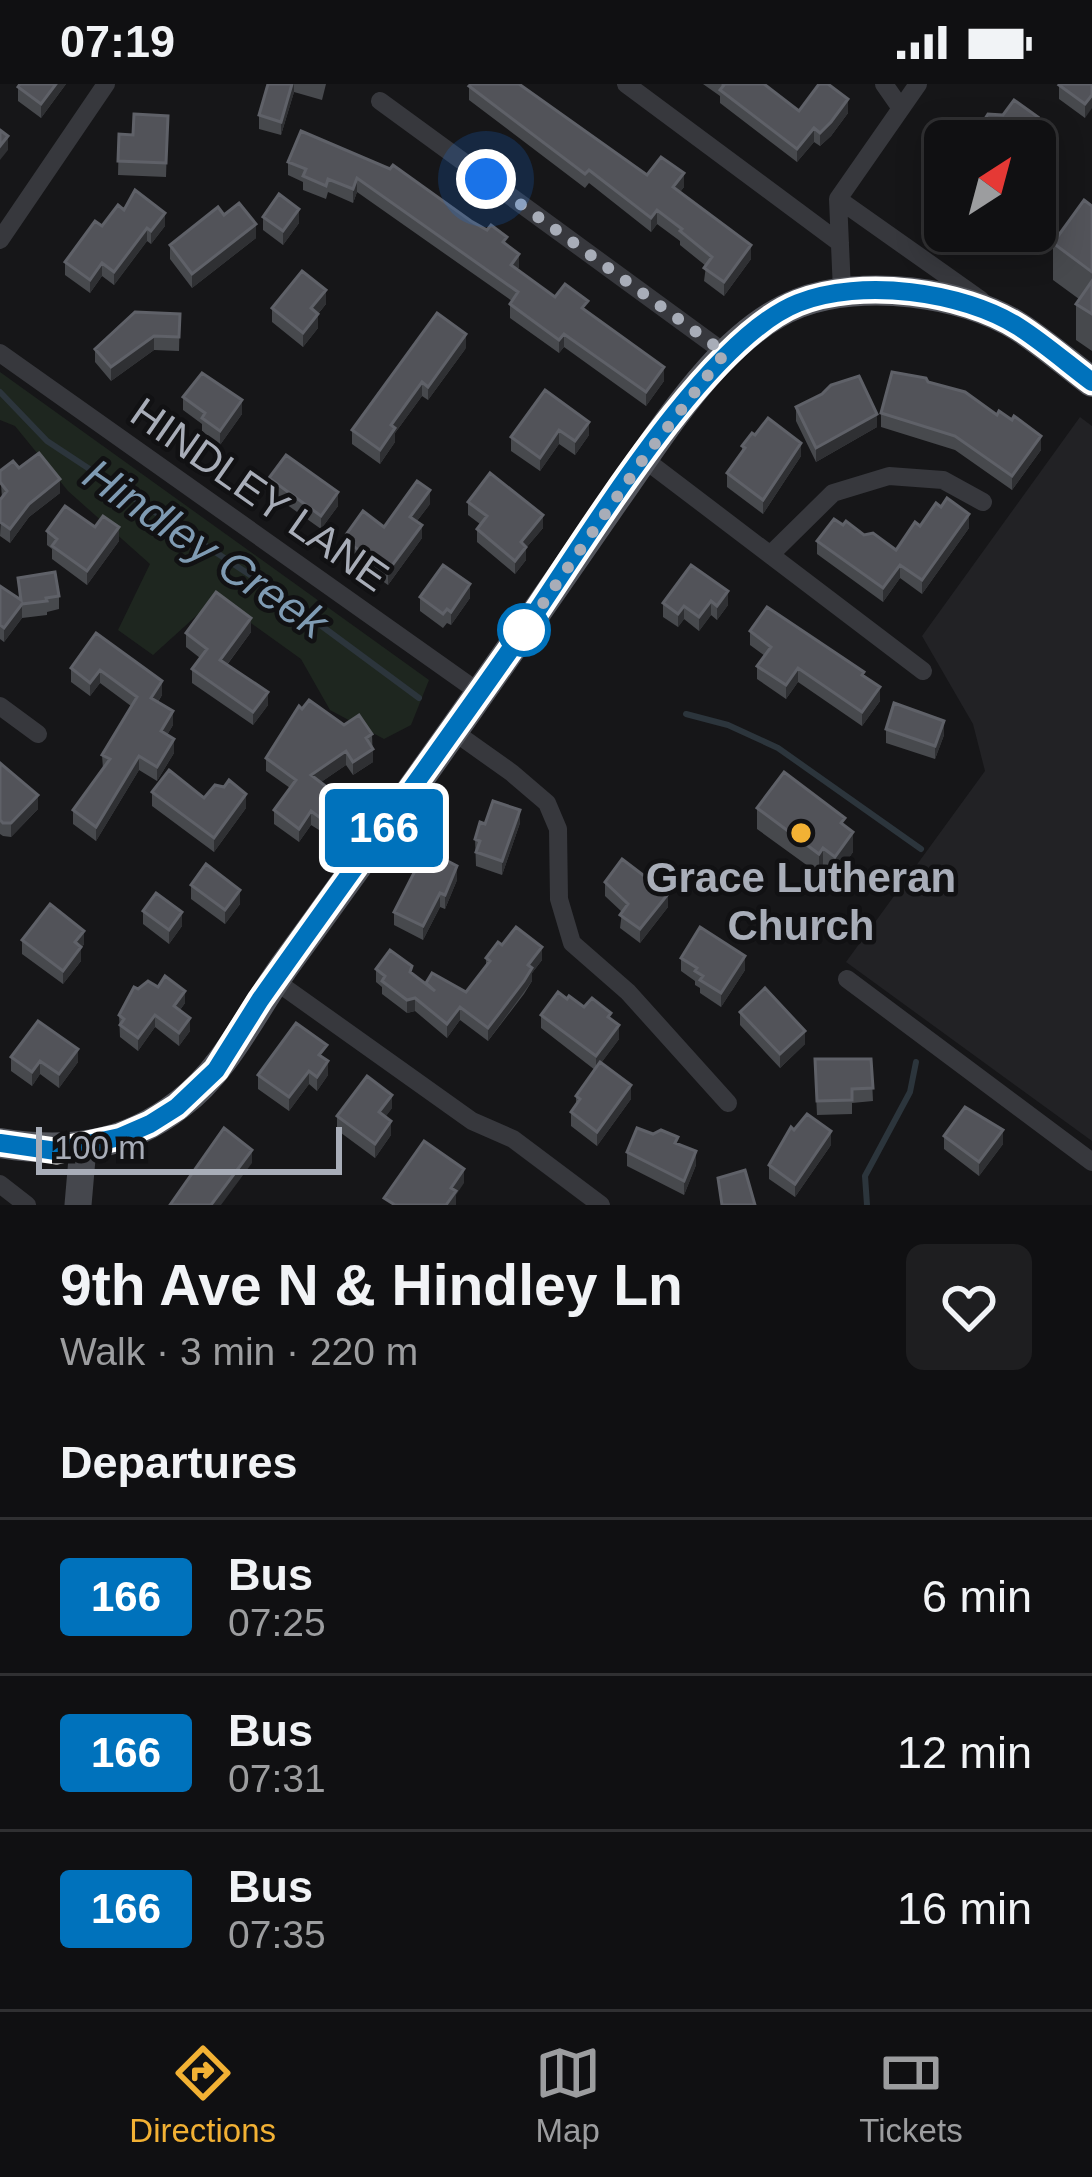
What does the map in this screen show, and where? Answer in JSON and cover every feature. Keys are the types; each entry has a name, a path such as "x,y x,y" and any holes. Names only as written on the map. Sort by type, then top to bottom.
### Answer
{"main road":[{"path":"0,1143 56,1151 82,1148 150,1124 194,1094 216,1070 274,980 644,458 725,353 766,320 795,304 842,291 880,290 950,299 1016,325 1092,382"}],"street":[{"path":"0,240 106,84"},
{"path":"626,84 840,243"},
{"path":"884,84 900,107"},
{"path":"842,291 838,200 918,84"},
{"path":"380,101 725,353"},
{"path":"838,200 1016,325"},
{"name":"HINDLEY LANE","path":"0,353 480,693"},
{"path":"644,458 923,671"},
{"path":"770,555 833,493 889,476 943,480 983,502"},
{"path":"0,706 38,734"},
{"path":"453,731 547,803 558,829 559,898 572,943 628,992 728,1102"},
{"path":"847,979 1092,1162"},
{"path":"274,980 472,1121 513,1139 601,1205"},
{"path":"78,1205 82,1148"},
{"path":"0,1184 27,1205"}],"shaded area":[{"path":"0,372 429,680 411,725 384,739 330,710 301,659 216,598 153,655 118,630 150,564 68,491 15,426 0,420"},
{"path":"1080,417 1092,426 1092,1141 846,962 985,771 973,724 922,636"}],"building":[{"path":"20,84 56,84 41,104"},
{"path":"268,84 292,84 281,122 259,115"},
{"path":"471,84 519,84 647,175 661,157 684,173 673,187 751,245 724,282 704,268 712,257 682,229 657,210 651,218 589,170 585,174"},
{"path":"722,84 764,84 799,111 819,84 828,84 848,99 820,133 814,128 797,149 720,90"},
{"path":"1060,84 1092,84 1092,95 1085,104"},
{"path":"1014,100 1038,117 984,120 988,114 1003,115"},
{"path":"134,114 168,116 166,163 118,161 119,134 133,135"},
{"path":"301,131 390,169 393,165 471,221 487,230 491,225 519,254 511,265 555,297 565,284 588,301 582,308 664,367 646,392 564,334 559,340 510,304 518,292 357,178 353,189 328,179 326,186 303,176 306,169 288,162"},
{"path":"135,190 165,213 151,231 147,228 114,272 102,263 90,280 65,262 95,221 102,226 118,205 124,210"},
{"path":"279,194 299,209 283,231 263,217"},
{"path":"1084,200 1092,206 1092,272 1056,245"},
{"path":"239,203 256,224 192,274 170,245 218,207 224,215"},
{"path":"302,271 326,290 311,308 318,314 303,333 272,308"},
{"path":"1092,281 1092,314 1076,304"},
{"path":"135,312 180,314 179,337 154,336 111,367 95,349"},
{"path":"437,313 466,334 428,387 422,382 391,425 395,428 380,450 352,430"},
{"path":"892,372 965,392 997,415 999,411 1012,420 1014,416 1041,436 1012,476 955,436 881,413"},
{"path":"202,373 242,400 220,431 183,397"},
{"path":"859,376 877,414 816,448 796,407 831,385"},
{"path":"545,390 589,422 575,441 559,430 540,458 511,437"},
{"path":"768,418 801,443 763,500 727,473 742,446"},
{"path":"39,453 60,479 29,504 10,529 0,522 0,500 7,491 0,482 0,471 13,461 19,468"},
{"path":"286,455 338,492 321,516 269,478"},
{"path":"490,473 543,515 521,542 526,547 515,561 477,529 487,516 468,502"},
{"path":"417,481 430,490 410,517 422,525 388,571 343,539 363,511 384,527"},
{"path":"947,498 969,514 922,580 900,565 883,588 817,541 834,519 843,525 846,521 864,535 873,533 896,550 915,522 920,526 936,503 941,507"},
{"path":"65,506 95,527 103,516 119,527 87,571 52,546 57,539 47,531"},
{"path":"443,565 470,584 451,612 447,609 443,614 420,597"},
{"path":"691,565 728,591 717,606 711,601 699,617 684,606 678,614 663,603"},
{"path":"55,572 59,596 22,604 4,628 0,625 0,586 21,600 18,578"},
{"path":"216,592 251,618 220,660 268,692 253,712 192,669 207,649 186,633"},
{"path":"767,607 880,687 862,712 798,668 786,685 757,666 771,647 750,631"},
{"path":"96,633 162,681 151,698 173,711 161,731 174,739 157,767 139,756 96,827 73,810 110,759 102,755 137,697 100,670 90,683 71,668"},
{"path":"309,700 344,725 359,715 372,734 366,738 373,749 353,762 346,751 311,775 336,794 319,817 311,811 299,829 274,810 296,780 266,758 299,706 302,709"},
{"path":"894,703 944,721 935,746 886,729"},
{"path":"0,763 38,795 11,823 0,820"},
{"path":"169,770 204,798 215,785 224,787 229,780 246,794 214,838 152,792"},
{"path":"784,772 845,818 841,823 853,832 835,857 823,848 819,854 757,808"},
{"path":"493,801 520,810 502,861 476,852 480,822 485,824"},
{"path":"438,856 457,866 445,895 440,893 423,926 394,912 420,861 432,867"},
{"path":"622,859 668,894 640,929 620,915 628,904 605,882"},
{"path":"206,864 240,890 225,910 191,885"},
{"path":"156,893 182,912 169,930 143,911"},
{"path":"50,904 84,931 75,942 81,947 63,971 22,940"},
{"path":"516,927 542,947 528,965 532,968 524,981 488,1028 460,1007 447,1024 415,998 407,1000 382,981 385,976 376,969 390,950 412,966 410,972 435,991 426,983 432,973 466,992 498,942 502,945"},
{"path":"700,927 745,956 721,993 700,980 703,976 697,968 681,958"},
{"path":"165,976 185,991 174,1006 190,1018 179,1033 155,1015 138,1038 120,1025 124,1019 119,1015 134,987 148,981 158,987"},
{"path":"765,988 805,1031 780,1054 740,1012"},
{"path":"558,992 584,1007 592,998 619,1025 596,1056 541,1015"},
{"path":"38,1021 78,1049 59,1074 40,1061 32,1072 11,1057"},
{"path":"296,1023 327,1045 319,1055 328,1061 317,1077 309,1071 289,1097 258,1075"},
{"path":"815,1059 871,1059 873,1088 852,1089 852,1100 817,1101"},
{"path":"600,1062 631,1085 597,1132 571,1112 580,1099 576,1096"},
{"path":"367,1076 392,1095 379,1112 391,1121 375,1144 337,1116"},
{"path":"965,1107 1003,1130 979,1162 944,1136"},
{"path":"807,1114 831,1131 795,1184 769,1165 791,1127 794,1130"},
{"path":"224,1128 252,1150 211,1205 170,1205"},
{"path":"637,1128 653,1134 661,1130 678,1137 675,1143 696,1151 684,1181 627,1152"},
{"path":"424,1141 464,1169 451,1188 456,1191 446,1205 395,1205 384,1198"},
{"path":"745,1170 755,1205 722,1205 718,1178"}],"waterway":[{"name":"Hindley Creek","path":"0,392 47,441 273,590 419,698"},
{"path":"686,714 728,725 778,748 921,849"},
{"path":"867,1205 865,1176 910,1092 916,1062"}],"bus line":[{"name":"166","path":"0,1143 56,1151 82,1148 150,1124 194,1094 216,1070 260,1000 644,458 725,353 766,320 802,302 842,291 880,290 950,299 1016,325 1092,382"}],"place":[{"name":"Grace Lutheran Church","path":"801,833"}],"route":[{"path":"486,179 725,353 644,458 519,638 524,630"}]}
